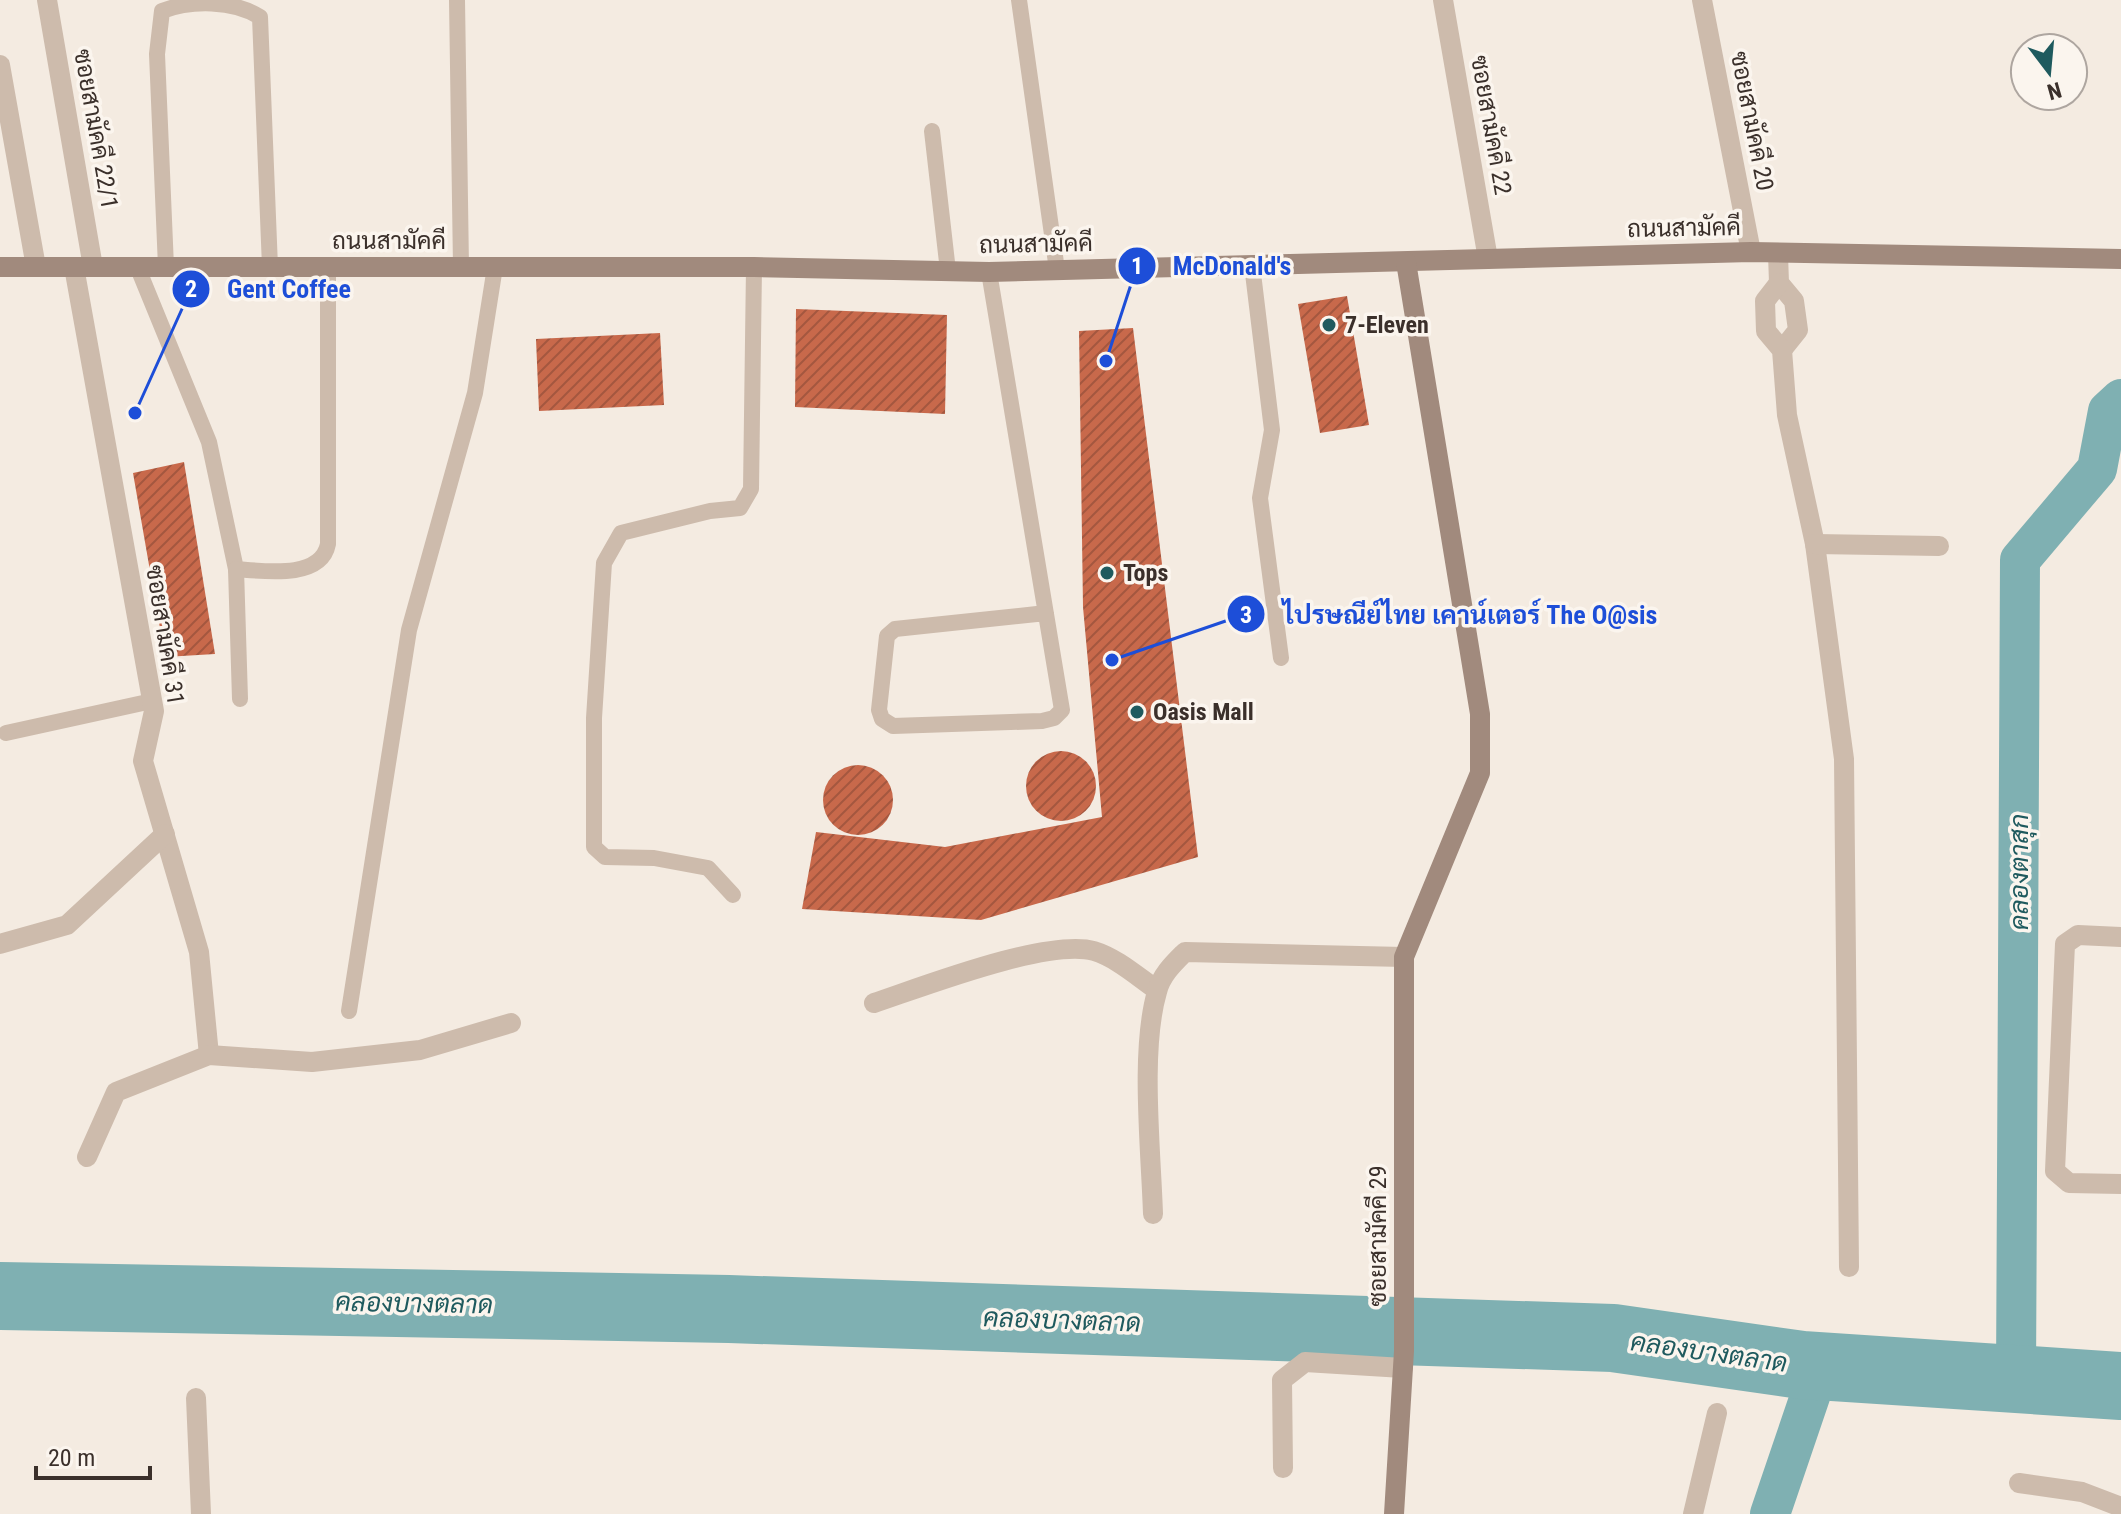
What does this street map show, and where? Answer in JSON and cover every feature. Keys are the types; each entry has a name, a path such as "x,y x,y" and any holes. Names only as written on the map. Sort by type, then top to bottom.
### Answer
{"main road":[{"name":"ถนนสามัคคี","path":"0,267 754,267 989,272 1751,252 2121,259"},
{"path":"1404,957 1480,773 1480,714 1406,262"},
{"name":"ซอยสามัคคี 29","path":"1394,1514 1403,1359 1404,957"}],"street":[{"name":"ซอยสามัคคี 22/1","path":"47,0 84,267"},
{"name":"ซอยสามัคคี 22","path":"1443,0 1488,259"},
{"name":"ซอยสามัคคี 20","path":"1702,0 1751,252"},
{"path":"0,65 36,267"},
{"path":"1778,254 1779,283 1794,301 1798,330 1782,350"},
{"name":"ซอยสามัคคี 31","path":"84,267 154,711 143,761 199,952 209,1055"},
{"path":"1779,283 1765,301 1766,331 1782,350 1787,415 1815,544 1844,759 1849,1267"},
{"path":"1815,544 1939,546"},
{"path":"0,944 67,925 165,834"},
{"path":"2121,937 2078,935 2065,944 2055,1171 2069,1183 2121,1184"},
{"path":"874,1003 974,970 1060,951 1092,950 1157,990"},
{"path":"1153,1214 1149,1036 1157,990 1168,970 1185,952 1404,957"},
{"path":"87,1157 116,1092 209,1055 312,1062 420,1050 511,1023"},
{"path":"1283,1468 1282,1380 1292,1369 1305,1362 1403,1359"},
{"path":"196,1398 201,1514"},
{"path":"1693,1514 1717,1413"},
{"path":"2019,1483 2082,1492 2121,1507"}],"lane":[{"path":"457,0 461,267"},
{"path":"1019,0 1057,270"},
{"path":"166,267 157,54 162,11 177,5 241,5 260,17 270,267"},
{"path":"932,131 948,271"},
{"path":"1252,265 1272,430 1260,498 1281,658"},
{"path":"137,266 209,442 236,569 240,699"},
{"path":"236,569 279,572 315,563 326,555 328,267"},
{"path":"349,1011 409,630 475,393 495,267"},
{"path":"733,895 708,868 654,858 605,857 594,847 594,718 604,563 621,533 710,511 740,508 751,489 754,267"},
{"path":"989,272 1046,613 1062,710 1054,718 893,726 882,719 879,710 887,636 895,629 1046,613"},
{"path":"6,733 152,701"}],"building":[{"path":"1347,296 1369,425 1320,433 1298,304"},
{"path":"796,309 947,315 945,414 795,407"},
{"name":"Oasis Mall","path":"1133,328 1198,857 981,920 802,909 816,832 945,847 1102,817 1083,607 1079,331"},
{"path":"660,333 664,405 539,411 536,339"},
{"path":"184,462 215,654 165,657 133,473"},
{"path":"1061,751 1086,761 1096,786 1086,811 1061,821 1036,811 1026,786 1036,761"},
{"path":"858,765 883,775 893,800 883,825 858,835 833,825 823,800 833,775"}],"waterway":[{"name":"คลองตาสุก","path":"2016,1379 2020,560 2097,469 2108,411 2121,399"},
{"name":"คลองบางตลาด","path":"0,1296 729,1309 1613,1338 1802,1365 2121,1386"},
{"path":"1770,1514 1820,1367"}],"place":[{"name":"7-Eleven","path":"1329,325"},
{"name":"McDonald's","path":"1106,361"},
{"name":"Gent Coffee","path":"135,413"},
{"name":"Tops","path":"1107,573"},
{"name":"ไปรษณีย์ไทย เคาน์เตอร์ The O@sis","path":"1112,660"},
{"name":"Oasis Mall","path":"1137,712"}]}
